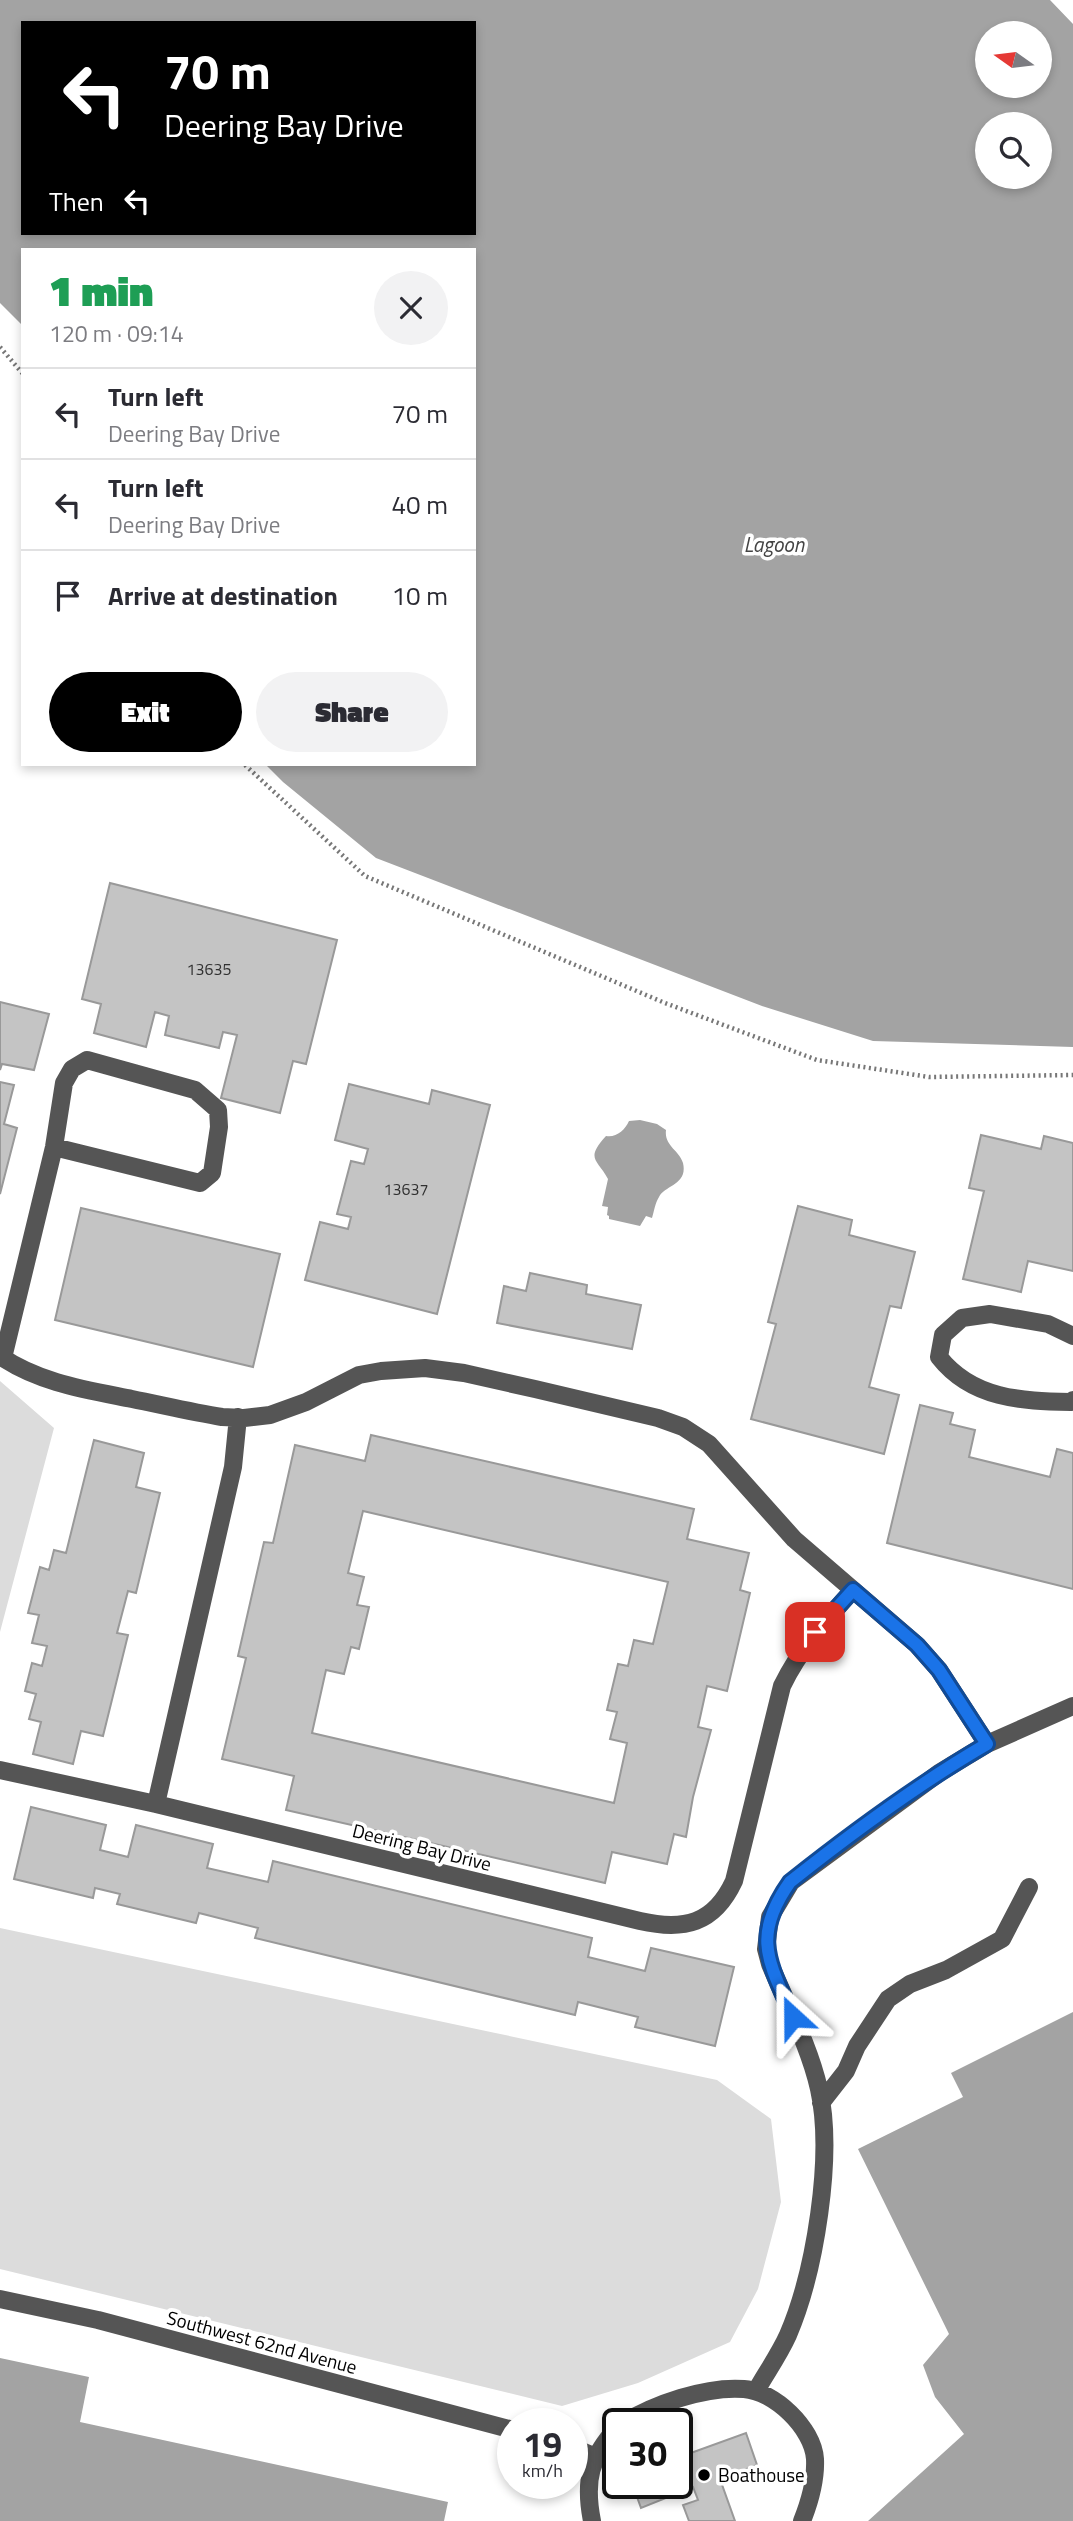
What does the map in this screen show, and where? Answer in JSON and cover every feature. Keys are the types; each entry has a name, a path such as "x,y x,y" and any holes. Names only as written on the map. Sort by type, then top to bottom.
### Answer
{"street":[{"path":"54,1147 200,1183 212,1173 219,1127 218,1111 195,1090 87,1060 72,1069 64,1083 54,1147 1,1357 13,1365 44,1378 80,1388 198,1413 238,1417 270,1415 306,1402 359,1375 425,1368 464,1373 658,1418 683,1427 709,1444 794,1539 917,1645 939,1670 987,1744"},
{"path":"1073,1336 1048,1324 990,1314 962,1318 943,1335 939,1357 952,1374 982,1391 1034,1402 1073,1400"},
{"path":"156,1804 233,1467 238,1417"},
{"name":"Deering Bay Drive","path":"0,1770 156,1804 640,1921 669,1926 691,1924 723,1902 734,1881 782,1686 815,1632 853,1590"},
{"path":"756,2391 787,2336 810,2257 825,2126 808,2053 770,1964 766,1949 769,1917 790,1882 939,1773 987,1744 1073,1706"},
{"path":"821,2103 846,2071 857,2046 888,1999 910,1984 946,1970 1002,1939 1029,1887"},
{"name":"Southwest 62nd Avenue","path":"0,2299 98,2320 497,2426"},
{"path":"654,2408 703,2392 736,2389 765,2393 772,2398 800,2423 815,2455 814,2483 803,2521"},
{"path":"592,2521 588,2502 589,2473 602,2444"},
{"path":"588,2454 596,2457"}],"path":[{"path":"0,347 21,372"},
{"path":"247,766 365,876 665,1003 817,1060 929,1077 1073,1075"}],"shaded area":[{"path":"0,1381 54,1428 0,1632"},
{"path":"0,1928 717,2080 771,2119 781,2202 758,2289 730,2342 638,2383 562,2406 0,2269"}],"water":[{"name":"Lagoon","path":"0,0 1050,0 1073,24 1073,1047 873,1041 762,1006 376,858 267,766 476,766 476,248 21,248 21,324 0,303"},
{"path":"640,1120 657,1124 666,1130 667,1140 681,1159 684,1170 679,1180 659,1197 652,1218 646,1216 640,1226 609,1219 608,1207 602,1206 608,1179 597,1163 595,1154 606,1136 620,1133 629,1121"},
{"path":"1073,2012 1073,2521 868,2521 964,2434 935,2397 923,2365 949,2334 858,2149 963,2097 951,2073"},
{"path":"0,2358 89,2377 80,2422 448,2502 444,2521 0,2521"}],"building":[{"path":"110,883 337,940 306,1064 293,1061 280,1113 221,1098 237,1035 223,1032 219,1048 165,1035 169,1016 155,1012 146,1047 94,1033 101,1004 82,999"},
{"path":"0,1002 49,1014 34,1070 2,1064 0,1070"},
{"path":"0,1082 14,1085 4,1124 17,1128 0,1194"},
{"path":"349,1084 429,1104 432,1090 490,1105 437,1314 305,1280 320,1222 348,1229 351,1217 337,1214 351,1161 364,1164 368,1149 335,1140"},
{"path":"981,1135 1041,1149 1044,1136 1073,1143 1073,1271 1028,1261 1021,1292 963,1279 984,1191 969,1188"},
{"path":"798,1206 852,1220 849,1235 915,1252 901,1308 890,1306 869,1387 899,1395 884,1454 751,1419 776,1324 768,1322"},
{"path":"81,1208 280,1254 253,1367 55,1320"},
{"path":"530,1273 587,1285 586,1294 641,1305 632,1349 497,1323 504,1286 526,1291"},
{"path":"920,1405 953,1413 950,1424 975,1430 969,1457 1050,1477 1057,1449 1073,1453 1073,1589 887,1543"},
{"path":"371,1435 694,1509 687,1539 749,1553 740,1590 750,1593 727,1691 707,1686 698,1727 711,1730 693,1797 686,1837 674,1834 667,1864 612,1852 605,1883 286,1810 294,1776 222,1759 246,1658 238,1656 264,1542 273,1543 295,1445 365,1461","holes":["363,1511 668,1582 653,1644 634,1640 628,1666 618,1664 607,1710 617,1712 610,1739 627,1743 614,1803 312,1733 326,1670 344,1674 351,1647 359,1649 369,1607 357,1605 364,1577 348,1573"]},
{"path":"94,1440 144,1453 136,1487 160,1493 136,1593 128,1591 117,1633 128,1635 103,1736 81,1731 73,1764 33,1754 41,1722 29,1719 36,1694 25,1691 32,1663 42,1666 47,1646 32,1643 39,1615 28,1613 40,1567 49,1570 54,1550 66,1553"},
{"path":"31,1807 106,1825 100,1850 128,1857 136,1825 213,1844 207,1868 268,1882 273,1861 592,1938 588,1957 645,1971 651,1948 734,1967 715,2046 635,2027 638,2017 578,2002 575,2015 255,1938 258,1928 199,1913 196,1923 117,1904 120,1894 95,1888 93,1898 14,1879"},
{"name":"Boathouse","path":"746,2433 757,2465 720,2479 735,2521 689,2521 683,2505 698,2500 693,2487 693,2452"},
{"name":"Boathouse","path":"638,2499 663,2499 641,2508"}],"place":[{"name":"Boathouse","path":"704,2475"}],"route":[{"path":"793,2017 766,1949 769,1917 790,1882 887,1809 987,1744 939,1670 917,1645 853,1590 815,1632"}]}
